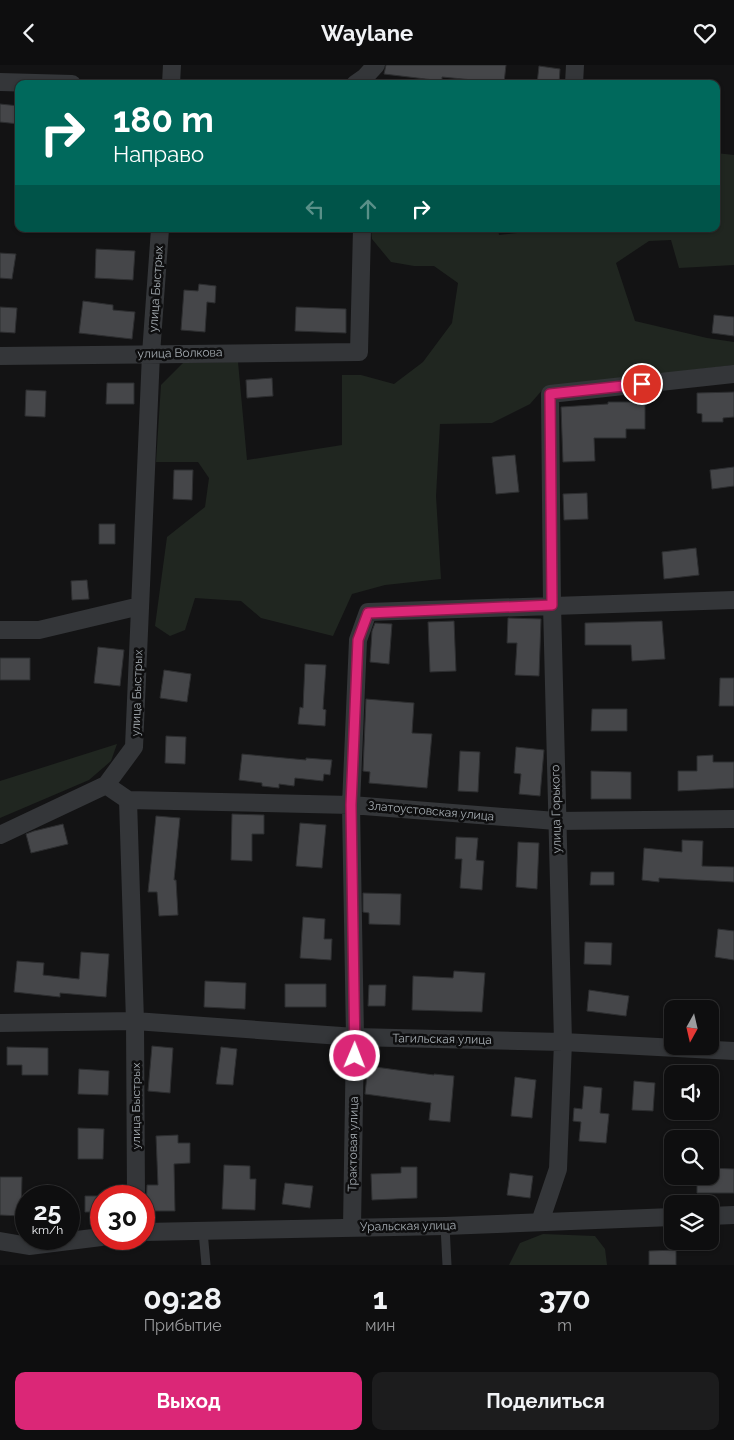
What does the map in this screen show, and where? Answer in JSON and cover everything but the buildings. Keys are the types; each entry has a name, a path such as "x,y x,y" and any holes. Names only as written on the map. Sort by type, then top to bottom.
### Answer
{"street":[{"path":"171,80 172,65"},
{"path":"574,80 575,65"},
{"path":"0,82 15,82"},
{"name":"улица Быстрых","path":"106,785 134,747 151,354 160,232"},
{"name":"улица Волкова","path":"0,356 359,352 362,232"},
{"name":"улица Горького","path":"540,1222 558,1169 563,1042 556,821 550,394 734,374"},
{"path":"552,605 734,599"},
{"name":"Трактовая улица","path":"352,1227 355,1037 351,805 358,640 368,613 552,605"},
{"path":"0,630 39,630 140,606"},
{"path":"0,835 106,785 128,800"},
{"name":"улица Быстрых","path":"128,800 136,1021 136,1185"},
{"name":"Златоустовская улица","path":"128,800 351,805 556,821 734,819"},
{"name":"Тагильская улица","path":"0,1023 136,1021 355,1037 563,1042 734,1051"},
{"path":"719,1216 734,1215"},
{"name":"Уральская улица","path":"155,1232 445,1226 664,1217"},
{"path":"0,1241 29,1246 90,1238"}],"lane":[{"path":"445,1226 447,1265"},
{"path":"203,1231 206,1265"}],"shaded area":[{"path":"720,153 734,155 734,265 679,268 671,240 649,241 616,263 635,321 707,338 734,342 734,365 544,388 530,404 492,423 440,424 436,496 441,579 385,585 352,594 333,636 261,618 241,601 195,598 185,630 170,636 155,626 167,537 205,507 209,478 198,462 156,462 161,385 183,363 238,362 247,460 342,445 342,375 361,375 394,384 423,362 452,323 458,283 434,266 414,266 391,262 372,239 371,232 498,232 499,235 526,232 720,232"},
{"path":"117,744 111,761 89,780 0,818 0,781"},
{"path":"543,1234 595,1236 605,1249 607,1265 509,1265 520,1243"}],"route":[{"path":"355,1056 351,805 358,640 368,613 552,605 550,394 642,384"}]}
